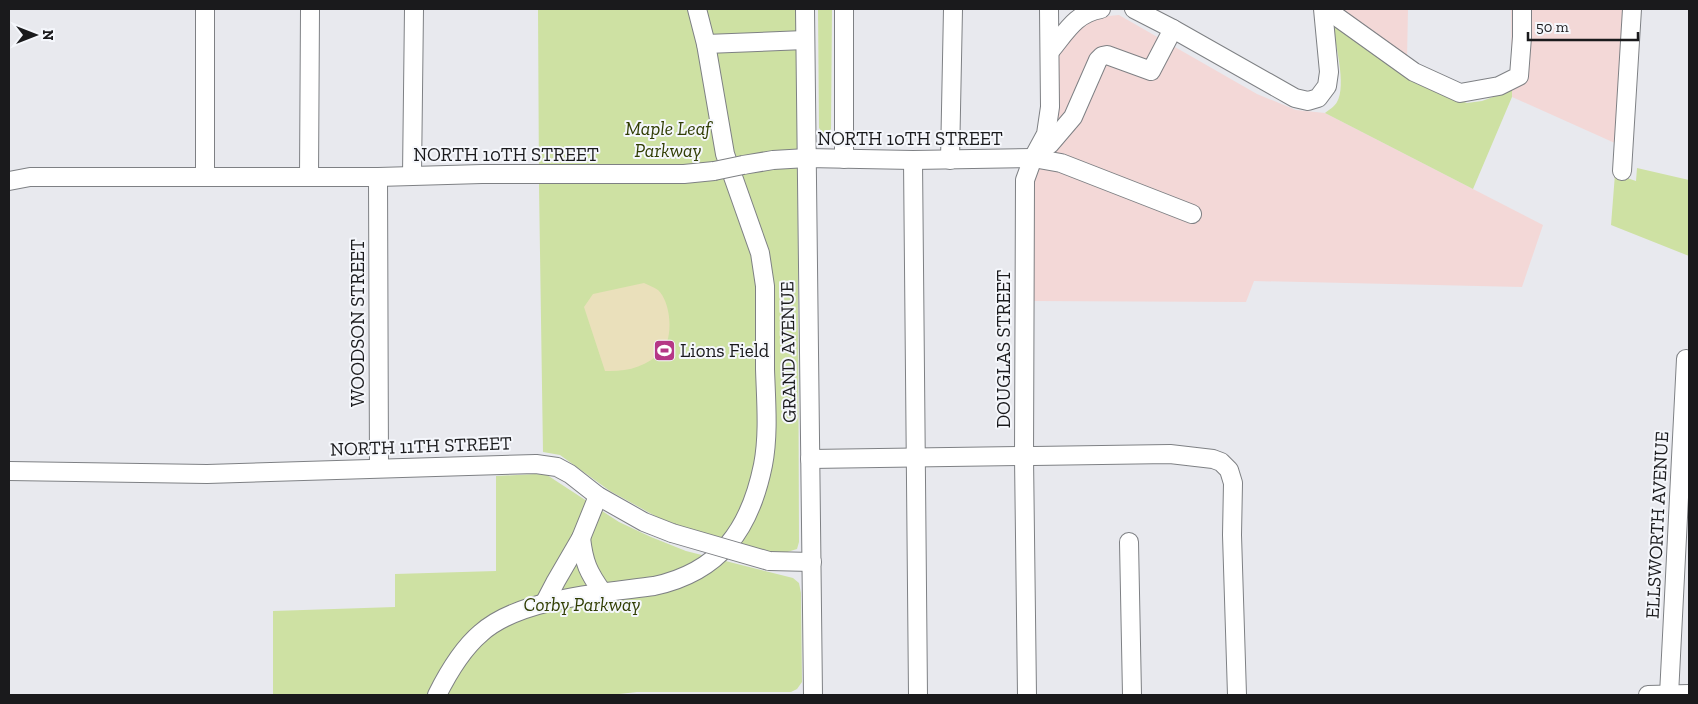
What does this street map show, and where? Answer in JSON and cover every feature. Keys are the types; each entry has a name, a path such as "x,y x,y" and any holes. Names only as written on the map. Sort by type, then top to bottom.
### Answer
{"street":[{"path":"205,9 206,178"},
{"path":"309,177 310,9"},
{"path":"412,175 414,9"},
{"path":"437,695 462,653 481,632 500,619 545,602 670,583 690,575 722,553 739,529 753,502 764,464 767,428 765,286 760,253 725,154 706,44 697,9"},
{"name":"GRAND AVENUE","path":"805,9 813,695"},
{"path":"844,9 844,159"},
{"path":"950,160 953,9"},
{"name":"DOUGLAS STREET","path":"1027,695 1024,457 1025,180 1033,158 1046,134 1050,107 1049,9"},
{"path":"1050,50 1077,18 1090,10 1101,9"},
{"path":"1134,9 1174,29 1294,98 1308,101 1318,98 1327,86 1329,72 1325,9"},
{"path":"1325,9 1414,72 1460,93 1499,86 1520,76 1522,9"},
{"path":"1622,171 1632,9"},
{"path":"1033,158 1050,144 1074,117 1098,60 1102,56 1108,55 1151,71 1174,29"},
{"path":"706,44 805,40"},
{"name":"NORTH 10TH STREET","path":"9,181 30,177 206,178 482,174 684,174 714,171 773,160 807,158 913,160 1033,158 1061,163 1192,214"},
{"path":"913,160 918,695"},
{"name":"WOODSON STREET","path":"378,177 379,468"},
{"name":"ELLSWORTH AVENUE","path":"1669,694 1686,359"},
{"path":"810,460 1170,454 1221,462 1228,470 1233,483 1232,535 1237,695"},
{"name":"NORTH 11TH STREET","path":"9,472 207,474 536,464 557,467 570,474 598,496 644,522 672,534 769,561 812,562"},
{"path":"545,602 581,538 598,496"},
{"path":"581,538 584,560 591,576 602,593"},
{"path":"1129,542 1132,695"},
{"path":"1648,695 1689,694"}],"shaded area":[{"path":"1334,9 1408,9 1407,59"},
{"path":"1511,9 1625,9 1617,144 1512,97"},
{"path":"1119,15 1257,94 1296,110 1325,113 1543,225 1522,287 1254,281 1246,302 1030,301 1030,177 1060,49 1075,29 1098,17"}],"green space":[{"name":"Maple Leaf Parkway","path":"538,9 797,9 799,542 797,549 784,553 770,552 751,549 706,536 657,517 610,491 560,455 543,452"},
{"path":"818,9 832,9 831,129 828,133 823,133 819,128"},
{"path":"1331,21 1417,84 1467,103 1482,101 1512,90 1512,97 1473,189 1325,113 1337,102 1341,85 1341,74"},
{"path":"1637,168 1689,180 1689,256 1611,225 1615,174 1636,181"},
{"name":"Corby Parkway","path":"547,475 619,522 651,537 686,551 793,578 799,583 801,593 802,682 797,689 791,692 637,692 610,695 273,695 273,611 395,607 395,574 496,571 496,476"}],"sand":[{"path":"644,283 658,290 666,303 669,329 666,345 662,351 643,365 621,371 605,371 584,307 593,294"}],"place":[{"name":"Lions Field","path":"664,350"}]}
